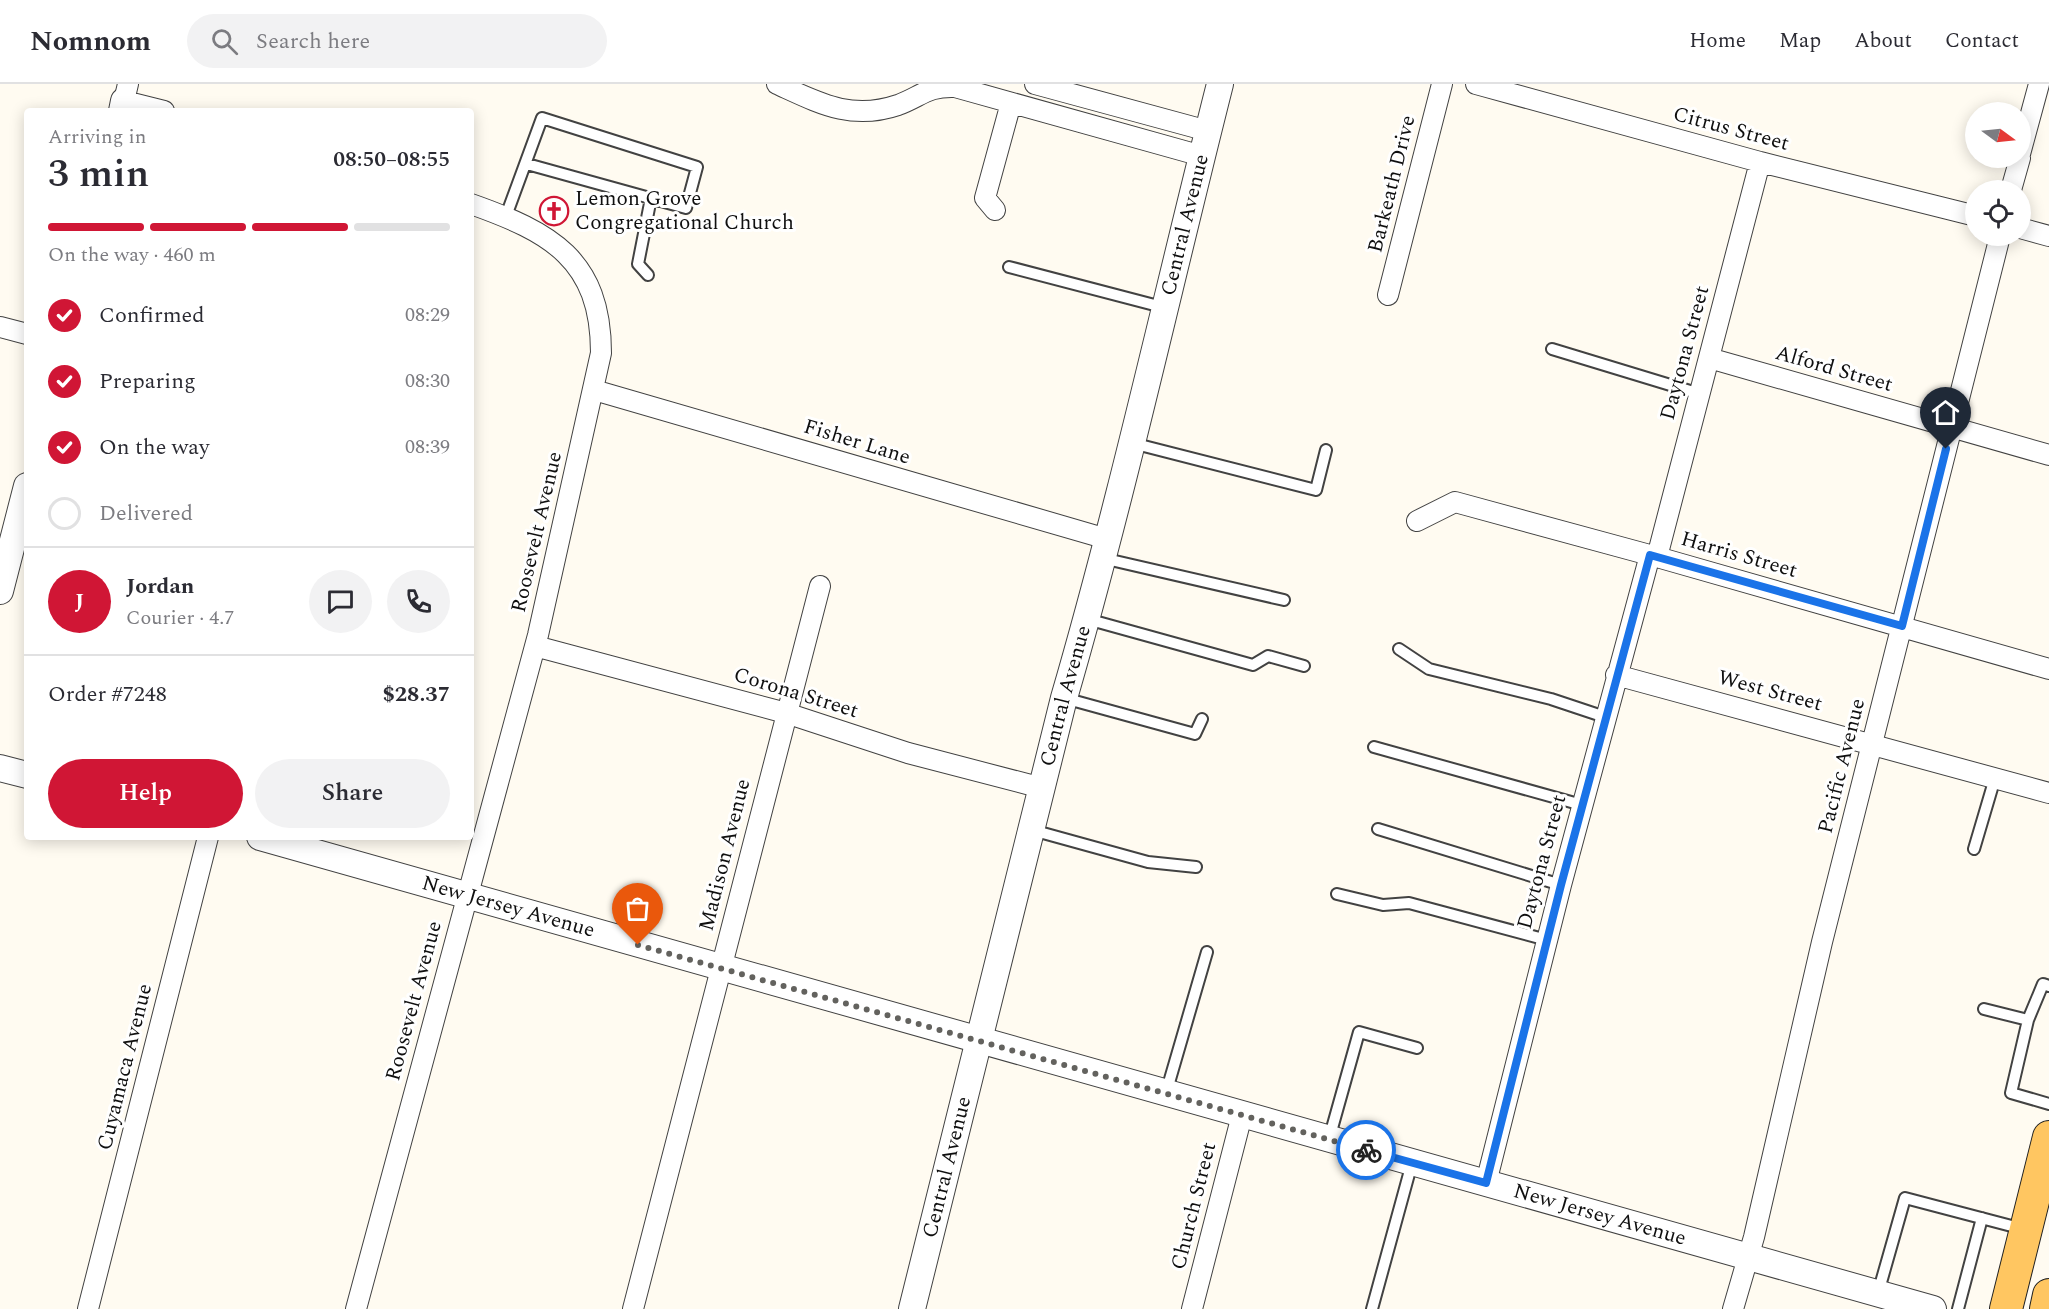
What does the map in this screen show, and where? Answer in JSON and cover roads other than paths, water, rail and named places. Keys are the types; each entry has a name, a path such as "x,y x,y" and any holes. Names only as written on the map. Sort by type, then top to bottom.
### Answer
{"main road":[{"path":"2006,1309 2049,1137"},
{"path":"2046,1309 2049,1295"}],"street":[{"path":"777,84 817,102 853,113 897,105 936,86 955,87 1202,156"},
{"path":"1035,84 1208,131"},
{"name":"Central Avenue","path":"912,1309 1064,698 1087,618 1166,308 1220,84"},
{"name":"Barkeath Drive","path":"1388,295 1442,84"},
{"name":"Citrus Street","path":"1476,84 1760,162 1965,213"},
{"path":"2031,112 2038,84"},
{"path":"125,99 154,108"},
{"path":"995,210 984,198 1011,103"},
{"name":"Daytona Street","path":"1486,1183 1616,675 1654,556 1700,394 1760,162"},
{"name":"Roosevelt Avenue","path":"356,1309 535,646 599,372 601,334 593,297 585,280 569,258 550,239 506,216 474,205"},
{"path":"2031,231 2049,236"},
{"name":"Pacific Avenue","path":"1733,1309 1748,1257 1872,744 1997,246"},
{"path":"0,327 24,333"},
{"name":"Alford Street","path":"1709,358 2049,455"},
{"name":"Fisher Lane","path":"594,390 1104,548"},
{"path":"0,591 24,498"},
{"name":"Harris Street","path":"1417,521 1455,502 1654,556 2049,669"},
{"name":"Madison Avenue","path":"633,1309 820,586"},
{"name":"Corona Street","path":"535,646 786,713 908,753 1042,788"},
{"name":"West Street","path":"1616,675 2049,793"},
{"path":"0,768 24,774"},
{"name":"Cuyamaca Avenue","path":"88,1309 207,840"},
{"name":"New Jersey Avenue","path":"270,840 1878,1293 1905,1305 1933,1309"},
{"name":"Church Street","path":"1192,1309 1242,1115"}],"lane":[{"path":"506,216 542,118 697,166 686,208 527,164"},
{"path":"648,275 638,264 651,198"},
{"path":"1010,267 1166,308"},
{"path":"1552,349 1700,394"},
{"path":"1131,443 1316,490 1326,450"},
{"path":"1104,548 1284,600"},
{"path":"1087,618 1253,665 1268,656 1304,666"},
{"path":"1399,649 1429,669 1551,699 1605,717"},
{"path":"1064,698 1195,734 1202,719"},
{"path":"1374,747 1582,805"},
{"path":"1974,849 1995,778"},
{"path":"1378,829 1561,885"},
{"path":"1032,830 1148,862 1196,867"},
{"path":"1337,894 1383,905 1409,903 1547,940"},
{"path":"1166,1094 1207,952"},
{"path":"2049,986 2043,984 2028,1020 2011,1093 2049,1104"},
{"path":"1984,1009 2028,1020"},
{"path":"1329,1139 1359,1032 1417,1048"},
{"path":"1372,1309 1412,1163"},
{"path":"1878,1293 1905,1198 2026,1230"},
{"path":"1959,1309 1982,1218"}],"place":[{"name":"Lemon Grove Congregational Church","path":"554,211"}]}
